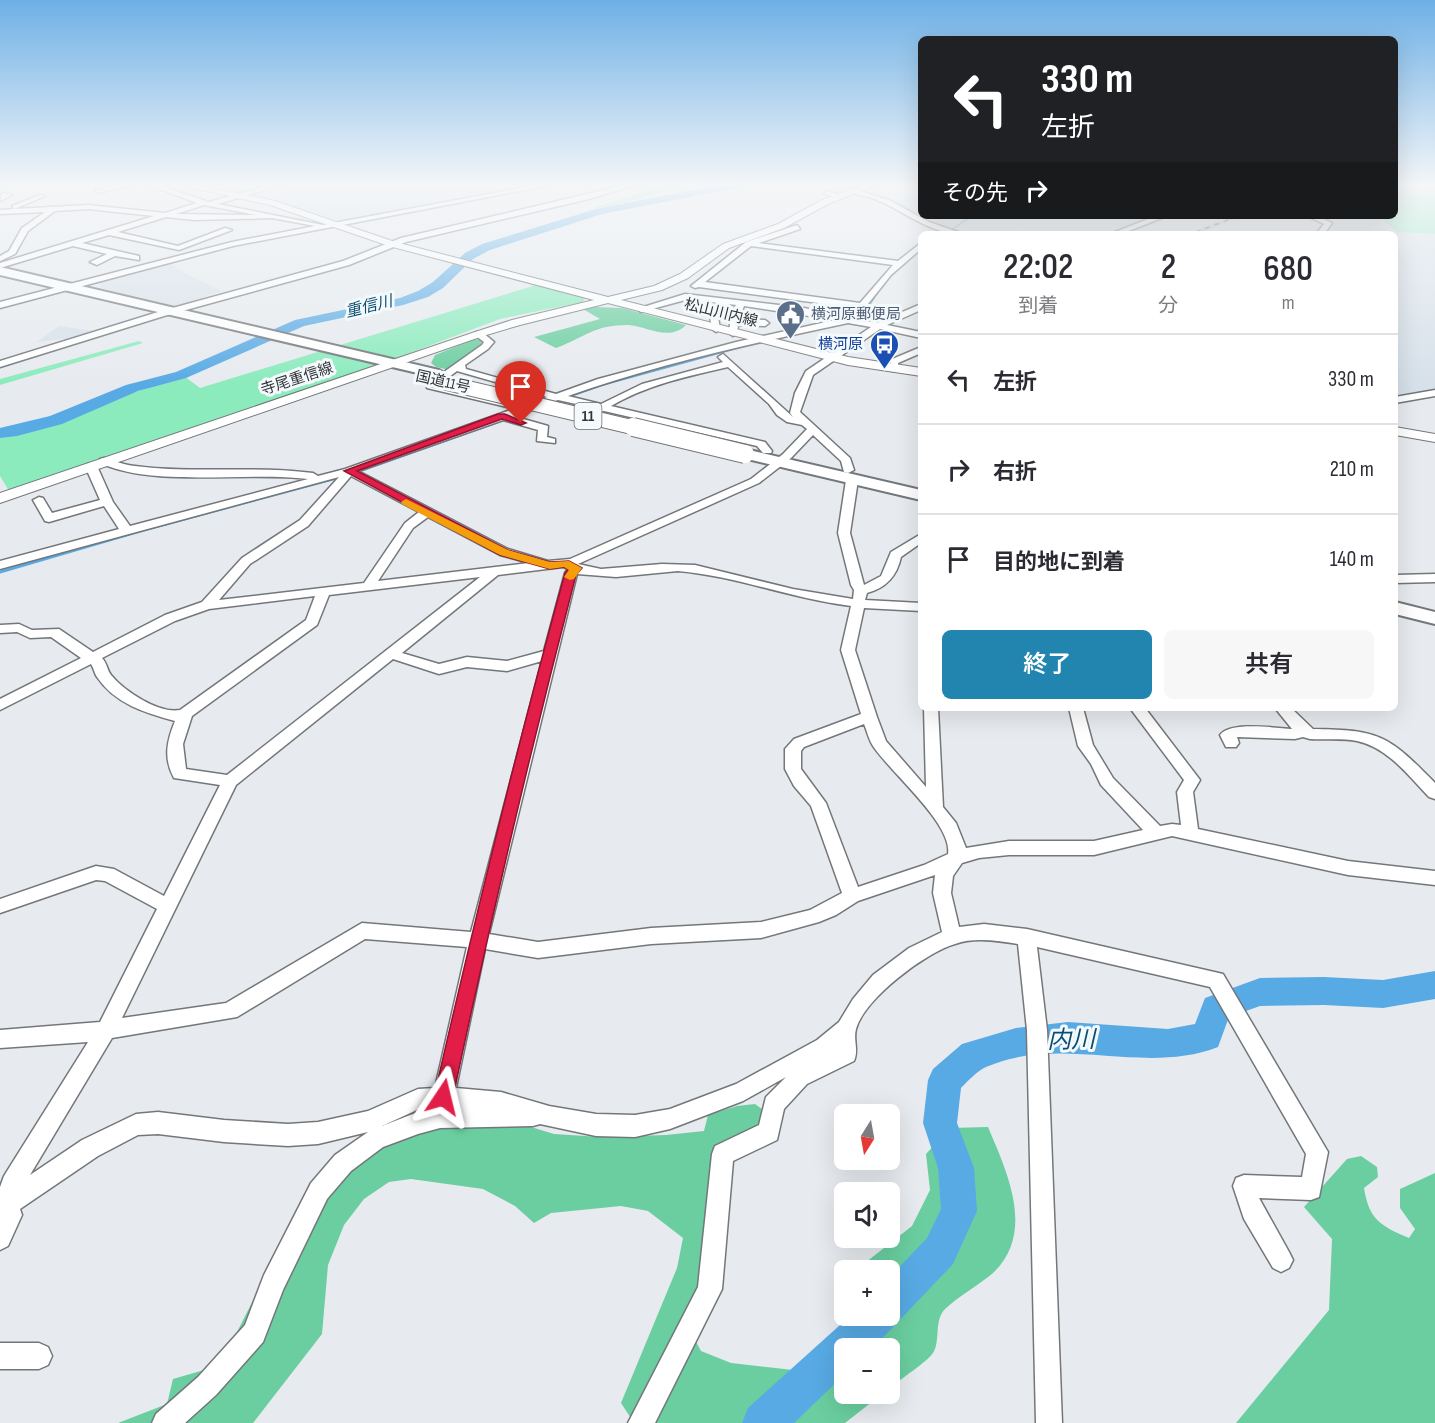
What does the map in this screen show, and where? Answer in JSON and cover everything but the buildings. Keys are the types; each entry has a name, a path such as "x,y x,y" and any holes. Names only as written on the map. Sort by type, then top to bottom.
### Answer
{"highway":[{"name":"国道11号","path":"1,267 171,314 850,475 918,494"},
{"name":"国道11号","path":"1,267 57,291 171,314"},
{"name":"国道11号","path":"850,475 918,487"},
{"path":"1398,599 1435,608"},
{"path":"1398,609 1435,618"}],"main road":[{"name":"松山川内線","path":"421,251 716,329 734,327 758,339 832,357 918,372"},
{"name":"寺尾重信線","path":"0,498 381,364 516,322 668,284 684,276 718,251"},
{"path":"1398,432 1435,438"}],"street":[{"path":"1,267 13,251"},
{"path":"1,267 49,251"},
{"path":"78,254 86,251"},
{"path":"105,251 135,258"},
{"path":"185,251 190,255"},
{"path":"0,305 205,251"},
{"path":"0,363 346,263 374,251"},
{"path":"685,297 685,293 740,251"},
{"path":"807,251 897,263"},
{"path":"866,251 906,256"},
{"path":"0,565 349,471 554,396 646,368 758,339 854,319 880,282 897,263 912,251"},
{"path":"97,263 94,262 116,254"},
{"path":"699,284 863,306"},
{"path":"0,311 34,297"},
{"path":"641,309 685,297 854,319 918,334"},
{"path":"716,329 714,317 716,312 727,302"},
{"path":"741,303 735,314 734,327 765,323"},
{"path":"918,308 880,325 809,372 795,413 846,459 850,475 844,533 859,596 848,650 879,743 935,808 950,828 958,845 956,858 944,875 942,893 952,936"},
{"path":"479,333 489,342 461,366 430,386 748,460 765,455 812,430"},
{"path":"717,350 729,364 773,402 781,413 791,420 803,422"},
{"path":"895,369 893,362 918,351"},
{"path":"581,421 619,397 662,379 729,364"},
{"path":"461,366 462,371 554,396 761,444 765,455 755,481 571,566"},
{"path":"1398,399 1430,393 1435,404"},
{"path":"501,416 544,428 541,439 551,441"},
{"path":"126,530 106,501 98,463 152,471 271,472 321,478"},
{"path":"349,471 504,552 550,566"},
{"path":"207,605 246,561 304,524 337,488 349,471"},
{"path":"39,500 49,518 106,501"},
{"path":"368,586 409,526 426,513"},
{"path":"859,596 882,583 892,572 895,555 918,540"},
{"path":"0,705 170,618 207,605 324,590 550,566 571,566 607,575 692,568 796,594 859,596 918,606"},
{"path":"443,1097 478,940 571,566"},
{"path":"4,1206 12,1184 107,1029 230,781 493,573"},
{"path":"1398,579 1435,578"},
{"path":"230,781 180,774 174,760 173,747 185,714 312,622 324,590"},
{"path":"0,629 19,628 30,634 54,632 99,663 103,675 123,696 175,716 185,714"},
{"path":"391,654 439,669 467,662 507,666 549,654"},
{"path":"930,711 935,808"},
{"path":"1077,711 1086,746 1098,762 1107,781 1156,833"},
{"path":"1139,711 1192,780 1185,792 1190,832"},
{"path":"1285,711 1304,731"},
{"path":"852,896 818,804 800,782 793,769 792,756 793,749 799,743 869,717"},
{"path":"1231,743 1228,735 1233,732 1296,734 1304,731 1333,736 1355,735 1379,742 1396,753 1435,793"},
{"path":"0,1039 81,1034 230,1011 362,931 478,940 538,950 651,936 761,930 813,917 830,910 852,896 979,851 1009,848 1094,848 1172,830 1190,832 1348,868 1435,878"},
{"path":"0,906 96,873 108,874 167,906"},
{"path":"4,1206 90,1148 136,1125 158,1123 224,1131 288,1135 318,1133 369,1121 418,1100 443,1097 501,1102 549,1116 596,1125 635,1126 670,1119 743,1091 824,1047 846,1028 860,1005 880,981 916,954 952,936 984,932 1027,937 1216,980 1317,1152 1311,1189 1244,1186 1252,1211 1281,1260"},
{"path":"1027,937 1037,1030 1049,1423"},
{"path":"641,1423 710,1289 723,1154 769,1132 774,1104 800,1077 847,1054 846,1028"},
{"path":"165,1423 207,1386 254,1333 273,1284 319,1191 343,1163 376,1139 418,1123 440,1118 549,1116"},
{"path":"0,1238 10,1215 4,1206"},
{"path":"0,1356 39,1356"}],"shaded area":[{"path":"1398,251 1435,251 1435,390 1398,395"},
{"path":"171,264 222,291 203,297 205,300 175,306 101,288 100,282"},
{"path":"59,326 101,332 71,341 62,339 37,342"}],"green space":[{"path":"536,285 586,297 583,302 500,319 330,383 9,491 0,476 0,437 184,376 200,388"},
{"path":"622,308 686,325 679,330 665,333 628,325 606,327 556,348 534,337 600,319 583,309"},
{"path":"475,339 481,340 482,345 450,370 436,367 431,363 435,355"},
{"path":"139,341 143,343 0,385 0,379"},
{"path":"755,1104 766,1112 762,1126 717,1151 693,1336 701,1351 731,1363 793,1370 813,1387 827,1385 834,1377 834,1404 869,1404 845,1423 634,1423 621,1403 677,1268 683,1238 648,1211 621,1206 551,1213 534,1223 515,1206 483,1189 411,1179 389,1182 364,1199 344,1225 328,1265 322,1334 253,1423 118,1423 167,1404 173,1379 204,1370 236,1334 310,1188 342,1149 403,1118 479,1111 554,1134 601,1137 666,1135 704,1131 708,1115 737,1106"},
{"path":"988,1127 1003,1163 1014,1202 1013,1239 1006,1257 993,1273 945,1309 940,1317 933,1353 900,1380 900,1338 849,1338 850,1326 900,1326 900,1260 869,1260 884,1248 900,1248 900,1235 912,1226 930,1190 926,1154 950,1128"},
{"path":"1361,1156 1377,1167 1378,1177 1364,1188 1373,1215 1391,1230 1409,1238 1415,1229 1400,1208 1400,1189 1435,1173 1435,1423 1236,1423 1329,1310 1332,1239 1304,1207 1347,1159"}],"waterway":[{"name":"重信川","path":"0,433 17,431 56,420 132,388 181,375 300,323 403,301 423,294 438,285 469,256 478,251"},
{"path":"877,293 881,286"},
{"path":"852,321 865,311 878,292"},
{"path":"551,403 602,385 748,345"},
{"path":"479,429 536,409"},
{"path":"356,472 483,427"},
{"path":"0,572 140,531 340,477"},
{"name":"内川","path":"900,1294 940,1251 959,1211 956,1168 940,1123 945,1080 974,1055 1016,1043 1068,1037 1168,1044 1207,1037 1216,1008 1260,992 1324,991 1383,994 1435,985"},
{"name":"内川","path":"763,1423 868,1326"}],"slow traffic":[{"path":"406,502 504,552 550,566 565,564 576,568 570,577"}],"place":[{"name":"横河原郵便局","path":"790,340"},
{"name":"横河原","path":"884,370"}],"route":[{"path":"443,1097 478,940 525,759 549,654 571,573 576,568 565,564 550,566 504,552 349,471 501,416 521,423"}]}
